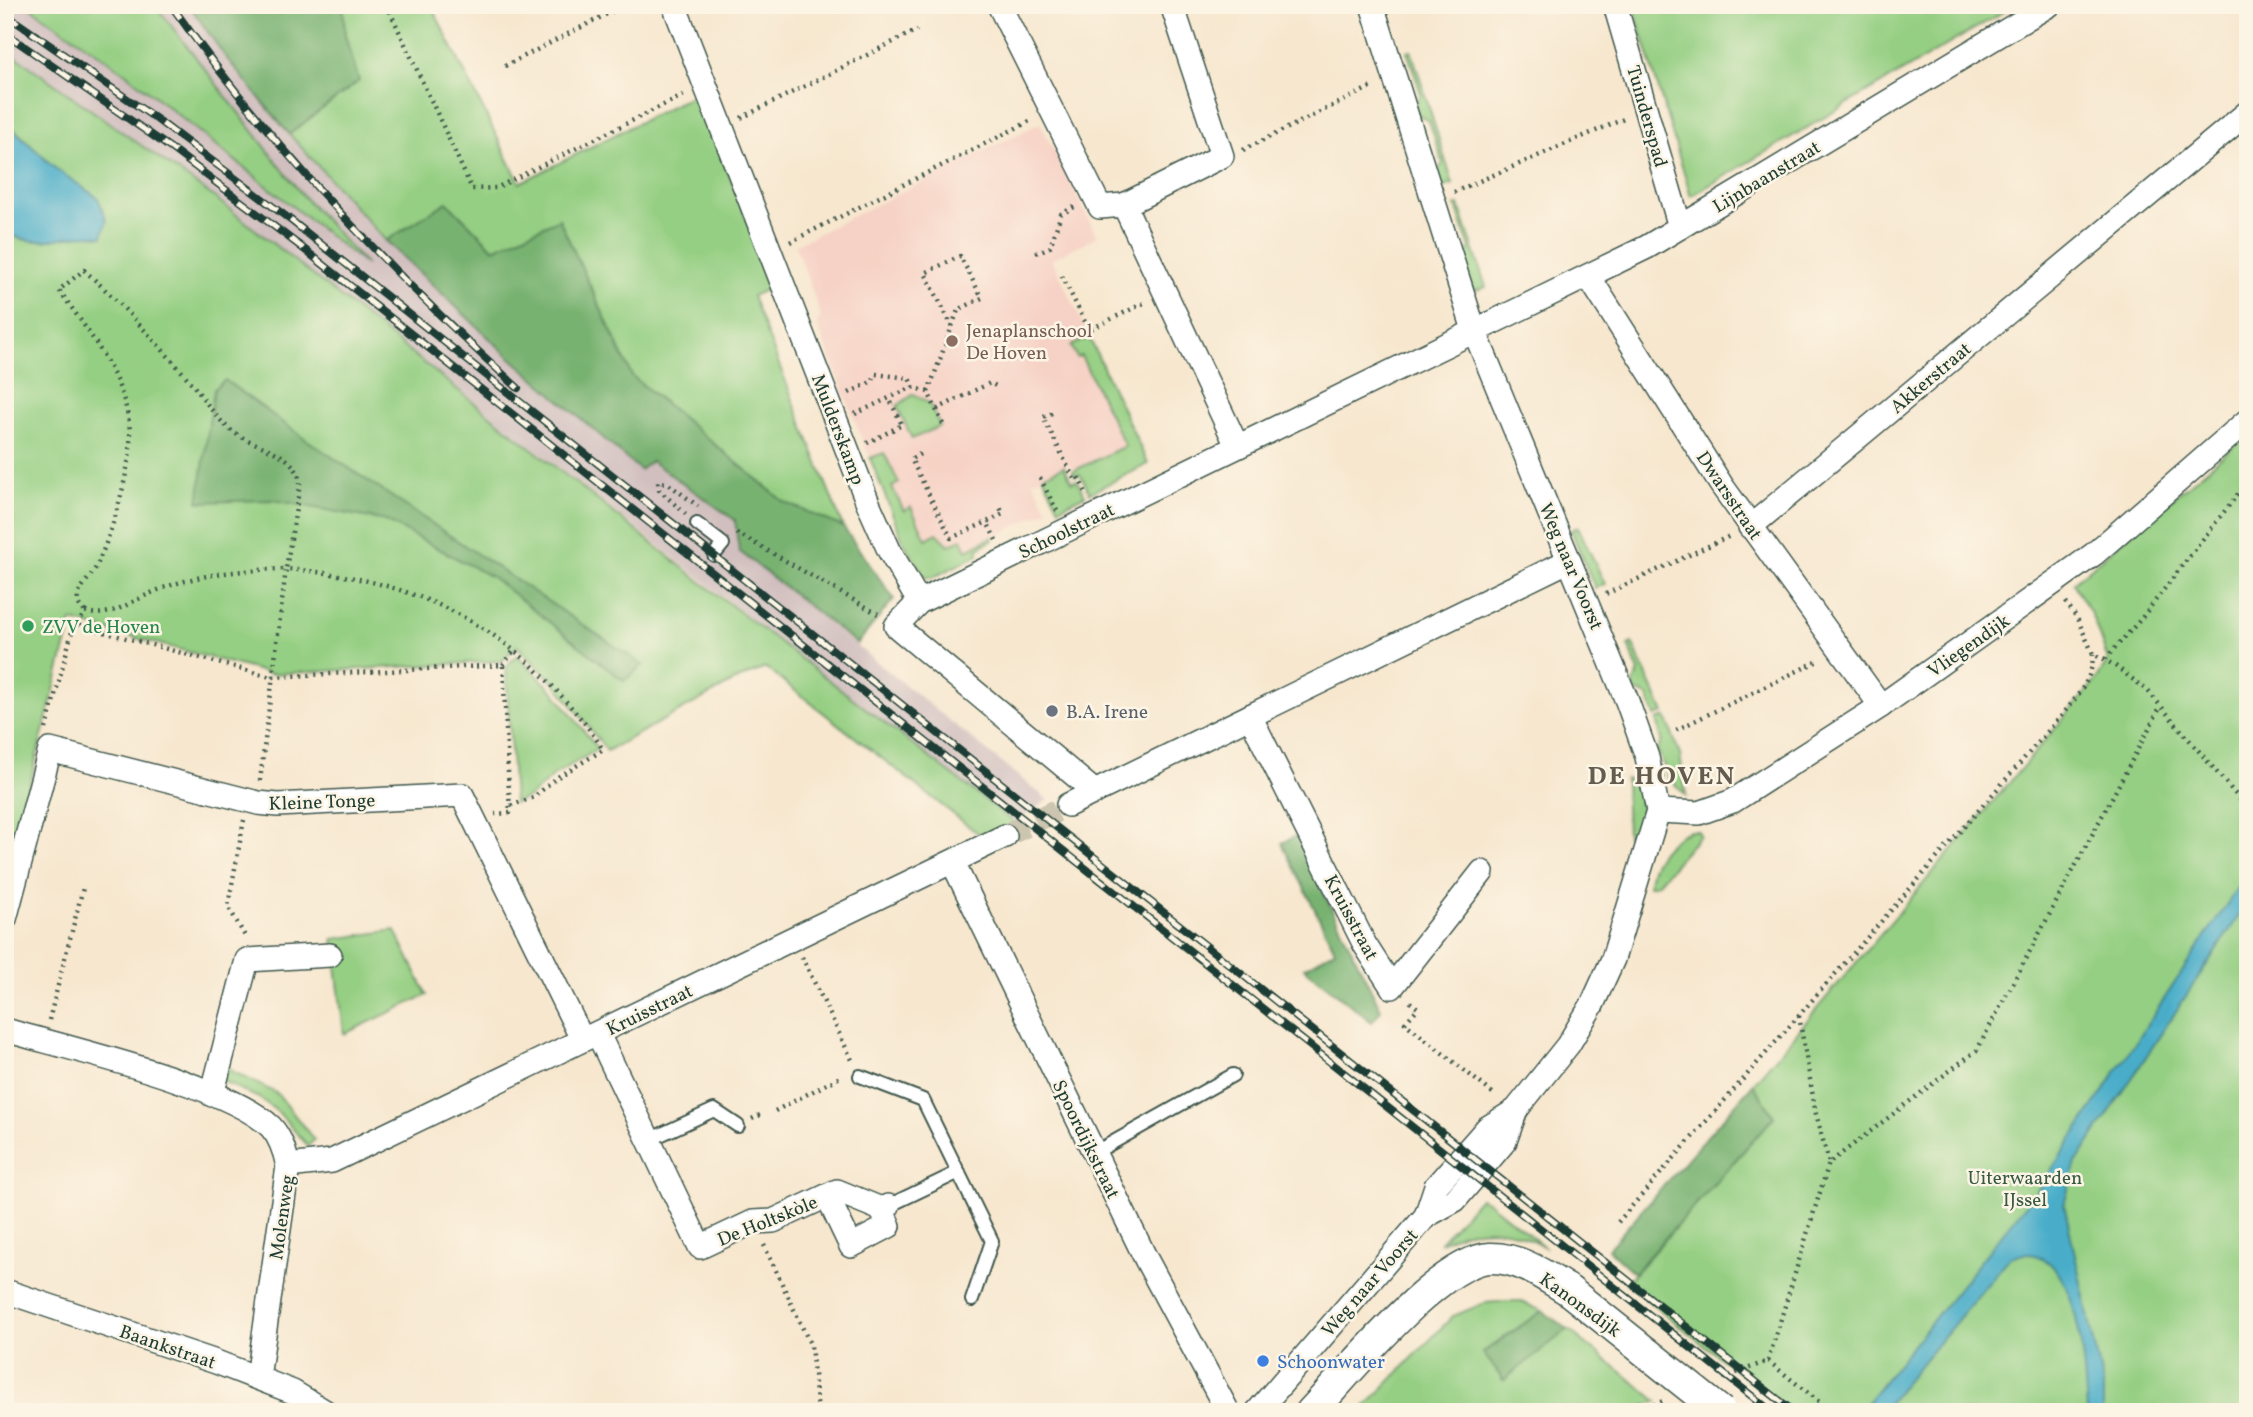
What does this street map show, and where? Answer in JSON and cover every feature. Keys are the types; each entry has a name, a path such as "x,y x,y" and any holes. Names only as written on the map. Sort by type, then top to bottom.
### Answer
{"street":[{"name":"Mulderskamp","path":"674,5 878,527 919,602"},
{"path":"999,5 1100,207 1124,205 1223,156 1172,5"},
{"name":"Weg naar Voorst","path":"1256,1412 1426,1216 1455,1200 1505,1141 1516,1110 1569,1045 1602,983 1622,933 1634,883 1653,835 1658,811 1647,757 1474,330 1372,5"},
{"name":"Tuinderspad","path":"1615,5 1681,227"},
{"name":"Lijnbaanstraat","path":"1474,330 1589,277 1681,227 2049,5"},
{"name":"Akkerstraat","path":"1750,527 2248,112"},
{"path":"1124,205 1237,446"},
{"name":"Dwarsstraat","path":"1589,277 1750,527 1881,706"},
{"name":"Schoolstraat","path":"1095,792 896,626 919,602 1474,330"},
{"name":"Vliegendijk","path":"1658,811 1699,813 1733,801 1881,706 2094,554 2248,419"},
{"path":"1068,805 1569,561"},
{"name":"Kruisstraat","path":"1250,716 1364,945 1392,987 1482,872"},
{"path":"5,919 50,750"},
{"name":"Kleine Tonge","path":"50,750 252,802 278,805 462,795 590,1036"},
{"name":"Kruisstraat","path":"288,1166 331,1161 1006,836"},
{"name":"Spoordijkstraat","path":"953,863 1094,1153 1227,1412"},
{"path":"212,1095 247,960 330,955"},
{"name":"Molenweg","path":"5,1030 168,1078 212,1095 254,1115 271,1127 281,1142 288,1166 258,1378"},
{"name":"De Holtskòle","path":"590,1036 649,1140 700,1247 753,1222 773,1221 837,1191 884,1207 889,1226 851,1246 827,1196"},
{"name":"Kanonsdijk","path":"1311,1412 1423,1295 1454,1269 1470,1262 1502,1258 1538,1271 1568,1290 1721,1412"},
{"name":"Baankstraat","path":"5,1291 258,1378 293,1392 326,1412"}],"lane":[{"path":"697,524 723,544 714,555"},
{"path":"858,1073 923,1100 992,1241 972,1300"},
{"path":"1094,1153 1233,1076"},
{"path":"649,1140 714,1110 738,1126"},
{"path":"884,1207 959,1172"}],"path":[{"path":"505,66 625,5"},
{"path":"389,6 472,189 496,188 690,92"},
{"path":"740,118 917,30"},
{"path":"1223,156 1236,154 1394,76"},
{"path":"1434,200 1646,109"},
{"path":"770,251 1052,110"},
{"path":"1036,254 1049,247 1061,214 1083,202"},
{"path":"928,392 958,310 982,298 960,256 925,272 952,326"},
{"path":"247,960 246,935 228,906 252,802 286,569 300,484 296,468 231,430 130,314 84,270 59,290 90,335 122,394 131,429 128,463 108,534 96,567 78,595 78,603 84,611 97,614 110,612 169,586 206,575 286,569 342,575 406,591 446,606 487,629 515,649 556,690 603,750 556,778 534,797 510,806"},
{"path":"1062,276 1089,330 1167,292"},
{"path":"832,412 873,381 875,374 909,378 913,387"},
{"path":"937,410 990,383 998,387"},
{"path":"832,412 889,398 913,387 928,392 943,424"},
{"path":"860,446 902,425 889,398"},
{"path":"1052,413 1043,417 1074,479 1079,477 1088,496"},
{"path":"920,454 911,459 951,538 1003,514 999,505"},
{"path":"1040,478 1057,512"},
{"path":"924,484 932,480"},
{"path":"2105,659 2141,619 2248,481"},
{"path":"697,524 659,490 658,482 667,483 708,513"},
{"path":"936,507 944,503"},
{"path":"987,522 997,542"},
{"path":"1586,602 1750,527"},
{"path":"729,528 863,603"},
{"path":"1618,1222 2084,687 2093,668 2093,654 2077,618 2053,584"},
{"path":"79,625 84,611"},
{"path":"50,750 45,734 74,624 271,677 503,665"},
{"path":"472,815 510,813 503,665 515,649"},
{"path":"1676,730 1841,650"},
{"path":"2093,654 2105,659 2148,691 2248,809"},
{"path":"1829,1163 1977,1050 2161,706"},
{"path":"44,1042 83,888"},
{"path":"775,1111 858,1073 793,940"},
{"path":"1392,987 1418,1008 1405,1023 1516,1110"},
{"path":"1799,1015 1816,1114 1829,1163 1768,1362 1832,1412"},
{"path":"753,1222 811,1346 818,1412"}],"shaded area":[{"path":"5,5 27,5 123,71 360,260 304,197 155,5 189,5 224,55 386,241 640,470 651,460 735,520 739,551 1048,800 1015,823 1000,814 214,197 5,49"},
{"name":"Jenaplanschool De Hoven","path":"1040,123 1097,236 1052,259 1089,337 1072,345 1081,356 1125,446 1073,471 1069,464 1033,481 1048,510 930,568 866,449 817,324 821,315 795,245"}],"green space":[{"path":"27,5 155,5 304,197 366,265 123,71"},
{"path":"189,5 343,5 345,36 359,81 289,134 224,55"},
{"path":"343,5 431,5 520,183 697,93 773,287 752,296 843,527 784,502 632,376 559,219 494,249 447,202 386,241 289,134 359,81 345,36"},
{"path":"1633,5 2015,5 1691,196"},
{"path":"5,49 214,197 701,582 1015,823 984,838 766,668 740,678 607,751 558,687 517,646 502,661 272,674 72,621 5,878 5,233 33,241 102,236 98,198 56,169 13,128 5,126"},
{"path":"1411,50 1453,184 1441,188 1436,174 1443,163 1429,121 1418,115 1414,105 1421,94 1407,51"},
{"path":"447,202 494,249 559,219 632,376 784,502 843,527 894,599 857,644 739,551 735,520 651,461 640,470 502,350 386,241"},
{"path":"1459,205 1486,287 1473,291 1463,260 1470,249 1456,206"},
{"path":"1089,337 1148,464 1090,493 1080,474 1075,476 1073,471 1125,446 1081,356 1077,358 1071,346"},
{"path":"225,380 304,438 643,665 624,681 492,577 386,521 273,500 198,502 214,389"},
{"path":"914,394 929,403 940,426 912,439 897,406"},
{"name":"Uiterwaarden IJssel","path":"2248,434 2248,1412 1788,1412 1626,1283 1774,1117 1753,1084 2098,678 2108,660 2091,613 2073,583"},
{"path":"884,453 899,483 892,487 904,511 911,507 926,539 937,533 949,545 962,539 967,550 992,537 993,540 978,548 978,555 932,578 925,577 904,543 870,458"},
{"path":"1064,466 1072,482 1077,480 1085,495 1059,508 1043,476"},
{"path":"1578,527 1605,584 1595,588 1571,530"},
{"path":"1632,643 1664,713 1655,716 1648,696 1635,691 1633,684 1639,672 1628,645"},
{"path":"517,655 554,692 598,749 556,774 529,797 514,803 506,667"},
{"path":"1666,717 1680,755 1686,795 1669,779 1659,753 1656,753 1662,740 1657,720"},
{"path":"1625,779 1638,779 1640,786 1643,807 1639,835 1627,836"},
{"path":"1689,831 1698,831 1700,835 1657,884 1649,886 1652,869 1661,853 1673,840"},
{"path":"1296,836 1381,1010 1372,1022 1304,968 1335,950 1282,843"},
{"path":"395,930 427,995 344,1034 333,939"},
{"path":"226,1068 278,1094 314,1140 308,1146 279,1113 261,1099 222,1081"},
{"path":"1753,1084 1774,1117 1634,1273 1608,1249"},
{"path":"1480,1198 1546,1248 1533,1240 1493,1229 1467,1232 1439,1243"},
{"path":"1519,1301 1542,1311 1483,1352 1503,1380 1568,1329 1657,1401 1627,1412 1360,1412 1453,1316 1485,1303"},
{"path":"1542,1311 1568,1329 1504,1380 1483,1353"}],"water":[{"path":"5,126 12,128 56,169 98,198 107,222 102,236 33,241 5,233"},
{"path":"2248,872 2248,902 2076,1163 2064,1204 2103,1384 2103,1412 2087,1412 2080,1337 2074,1309 2064,1284 2051,1265 2033,1255 2010,1257 1881,1412 1871,1412 1868,1401 2040,1187"}],"tunnel":[{"path":"1005,836 1068,805"}],"railway":[{"path":"171,5 249,108 334,206 424,299 518,388"},
{"path":"5,14 155,118 288,218 1794,1412"},
{"path":"5,33 172,149 300,246 1772,1412"}],"place":[{"name":"Jenaplanschool De Hoven","path":"952,341"},
{"name":"ZVV de Hoven","path":"28,626"},
{"name":"B.A. Irene","path":"1052,711"},
{"name":"Schoonwater","path":"1263,1361"}],"district":[{"name":"DE HOVEN","path":"1662,775"}]}
